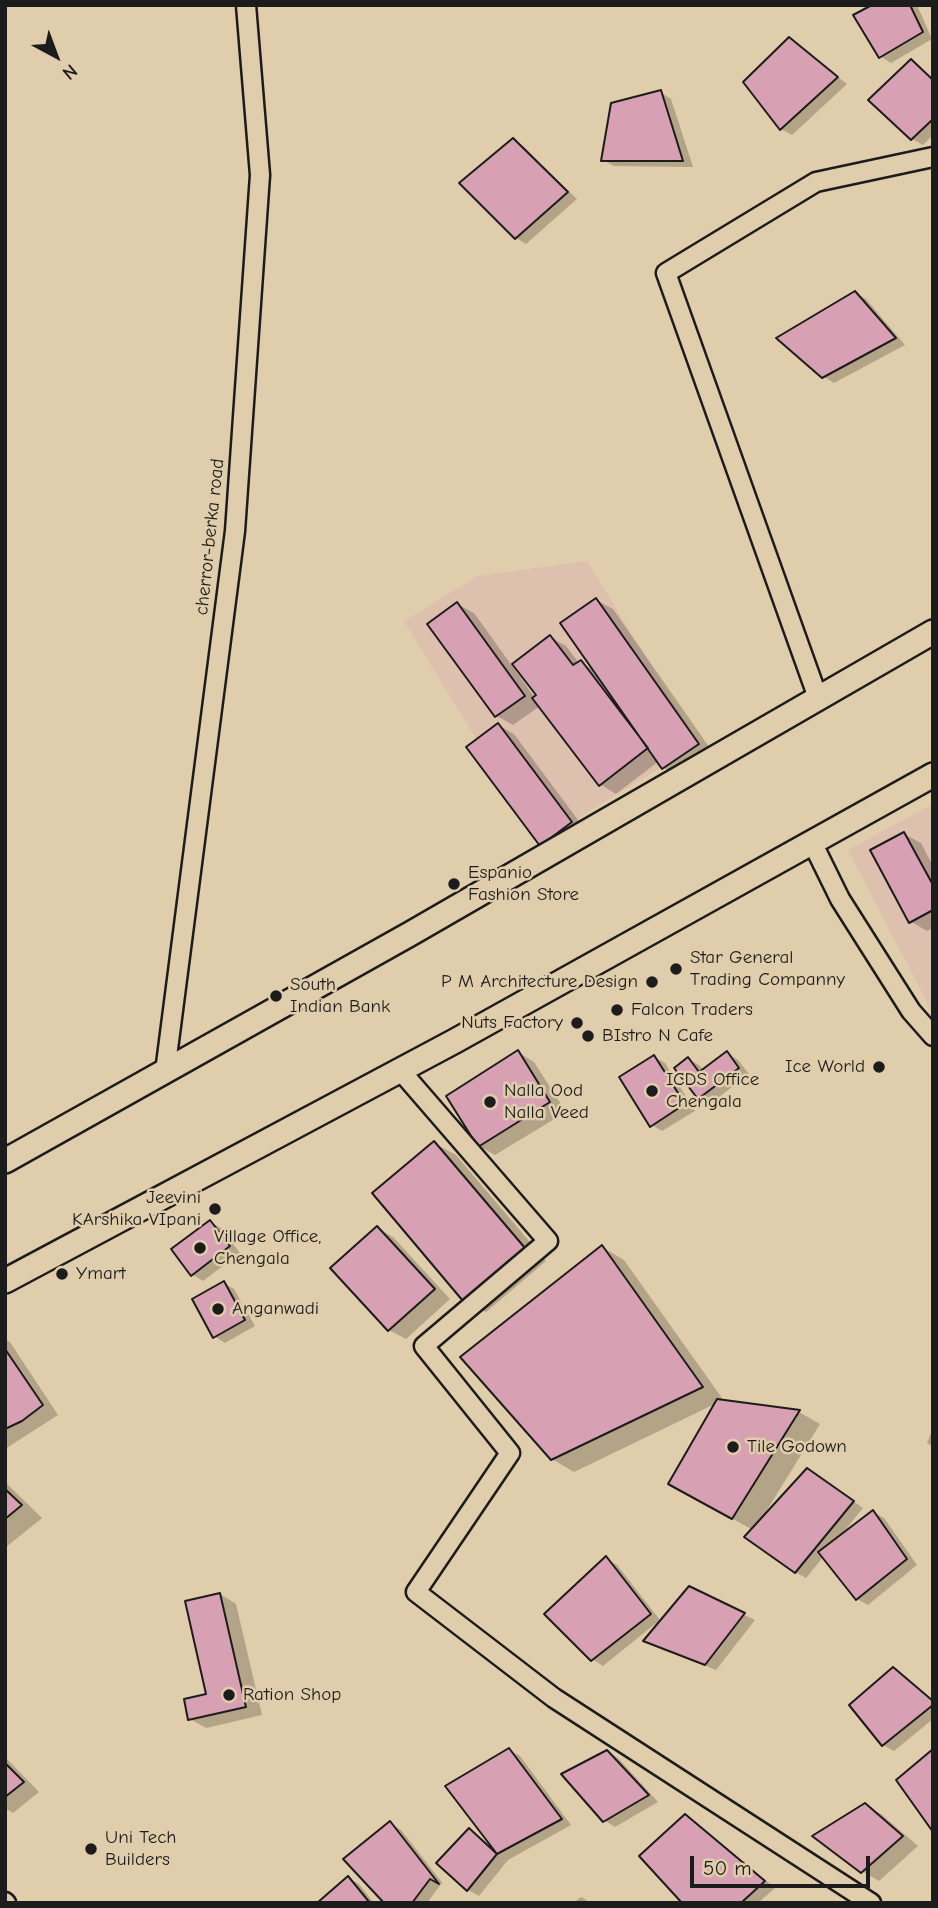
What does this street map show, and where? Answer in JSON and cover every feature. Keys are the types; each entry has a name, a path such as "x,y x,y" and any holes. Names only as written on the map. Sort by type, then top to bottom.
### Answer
{"street":[{"name":"cherror-berka road","path":"165,1072 235,531 260,175 246,5"},
{"path":"818,698 666,273 816,182 933,157"},
{"path":"5,1161 410,934 933,632"},
{"path":"5,1281 400,1070 933,775"},
{"path":"812,842 841,898 911,1012 933,1037"},
{"path":"400,1070 548,1241 424,1346 510,1453 416,1592 554,1698 872,1903"}],"shaded area":[{"path":"587,561 699,744 539,842 404,621 478,576"},
{"path":"933,804 933,1014 848,850"}],"building":[{"path":"872,5 910,5 923,32 879,58 853,15"},
{"path":"789,37 838,77 780,130 743,82"},
{"path":"911,59 933,80 933,119 911,140 868,100"},
{"path":"661,90 683,161 601,161 611,103"},
{"path":"513,138 568,192 515,239 459,183"},
{"path":"855,291 896,338 822,378 776,338"},
{"path":"596,598 699,744 662,769 560,623"},
{"path":"457,602 525,696 495,717 427,624"},
{"path":"550,635 573,665 581,660 648,748 599,786 532,698 536,695 512,664"},
{"path":"498,723 572,822 540,846 466,747"},
{"path":"904,832 933,885 933,910 909,923 870,850"},
{"path":"518,1050 550,1102 478,1147 446,1096"},
{"path":"727,1051 739,1068 698,1099 674,1068 688,1057 699,1072"},
{"name":"ICDS Office Chengala","path":"654,1055 685,1104 650,1127 619,1077"},
{"path":"434,1141 525,1248 463,1301 372,1193"},
{"name":"Village Office, Chengala","path":"210,1220 230,1246 191,1276 171,1249"},
{"path":"377,1226 435,1289 388,1331 330,1268"},
{"path":"602,1245 703,1387 551,1460 460,1357"},
{"name":"Anganwadi","path":"224,1281 245,1320 213,1338 192,1299"},
{"path":"5,1349 43,1405 22,1421 5,1429"},
{"name":"Tile Godown","path":"717,1399 800,1410 732,1519 668,1484"},
{"path":"807,1468 854,1501 795,1573 744,1537"},
{"path":"5,1489 22,1505 5,1519"},
{"path":"873,1510 907,1559 856,1600 818,1552"},
{"path":"606,1556 651,1614 591,1661 544,1614"},
{"path":"689,1586 745,1613 705,1665 643,1641"},
{"path":"220,1593 246,1707 188,1720 184,1699 206,1694 185,1601"},
{"path":"893,1667 933,1701 933,1705 882,1746 849,1705"},
{"path":"509,1748 562,1819 497,1854 445,1786"},
{"path":"933,1749 933,1832 896,1780"},
{"path":"607,1750 649,1795 603,1822 561,1774"},
{"path":"5,1763 24,1782 5,1797"},
{"path":"865,1803 903,1836 861,1873 812,1836"},
{"path":"685,1814 765,1881 741,1903 682,1903 639,1856"},
{"path":"390,1821 439,1884 430,1879 412,1903 384,1903 343,1859"},
{"path":"469,1828 497,1854 467,1891 436,1863"},
{"path":"348,1876 370,1903 317,1903"}],"place":[{"name":"Espanio Fashion Store","path":"454,884"},
{"name":"Star General Trading Companny","path":"676,969"},
{"name":"P M Architecture Design","path":"652,982"},
{"name":"South Indian Bank","path":"276,996"},
{"name":"Falcon Traders","path":"617,1010"},
{"name":"Nuts Factory","path":"577,1023"},
{"name":"BIstro N Cafe","path":"588,1036"},
{"name":"Ice World","path":"879,1067"},
{"name":"ICDS Office Chengala","path":"652,1091"},
{"name":"Nalla Ood Nalla Veed","path":"490,1102"},
{"name":"Jeevini KArshika VIpani","path":"215,1209"},
{"name":"Village Office, Chengala","path":"200,1248"},
{"name":"Ymart","path":"62,1274"},
{"name":"Anganwadi","path":"218,1309"},
{"name":"Tile Godown","path":"733,1447"},
{"name":"Ration Shop","path":"229,1695"},
{"name":"Uni Tech Builders","path":"91,1849"}]}
